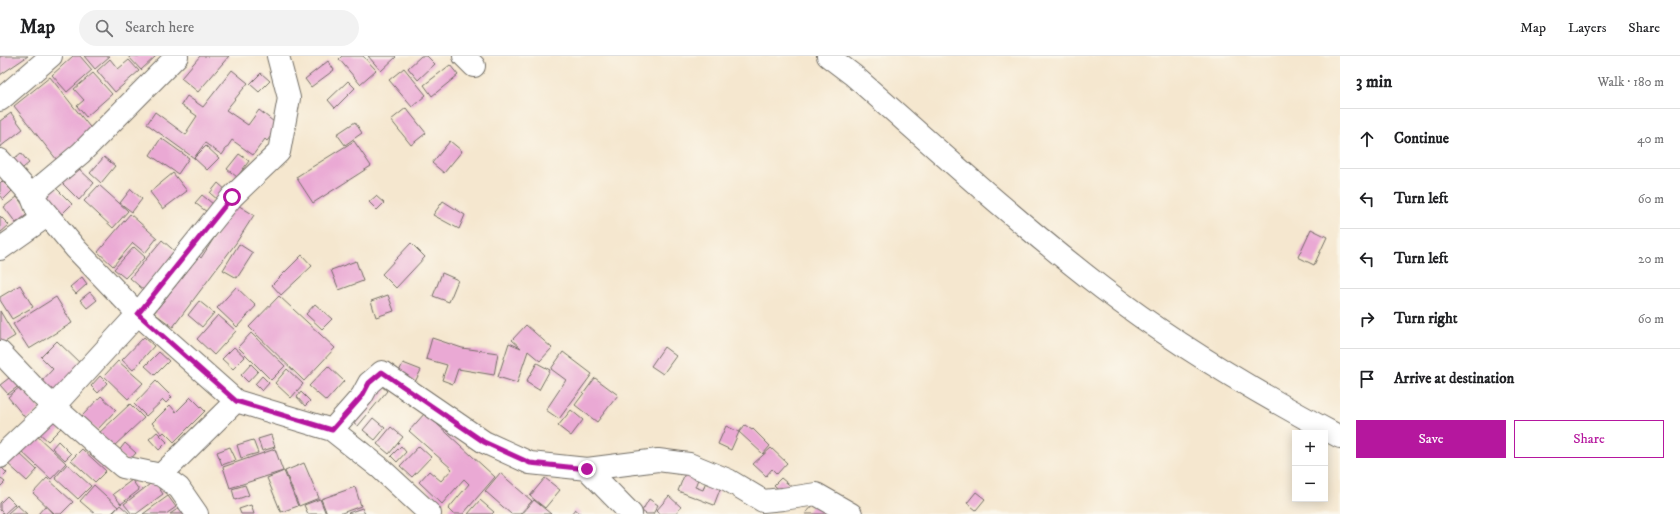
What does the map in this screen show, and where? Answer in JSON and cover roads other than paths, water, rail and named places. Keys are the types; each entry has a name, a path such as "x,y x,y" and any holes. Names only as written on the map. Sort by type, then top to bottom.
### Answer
{"street":[{"path":"0,100 51,56"},
{"path":"31,194 81,153 177,56"},
{"path":"0,457 54,406 138,314 232,197 279,152 289,98 278,56"},
{"path":"828,56 853,75 1056,252 1102,288 1200,356 1250,387 1340,437"},
{"path":"0,160 31,194 76,249 138,314 236,401 332,430 379,467 430,514"},
{"path":"0,249 41,220 31,194"},
{"path":"0,352 54,406 123,466 161,475 179,488 198,514"},
{"path":"332,430 362,396 369,383 382,372 484,442 530,463 587,469 658,460 689,464 728,480 763,501 783,500 816,494 851,514"},
{"path":"161,475 236,401"},
{"path":"587,469 631,514"}]}
